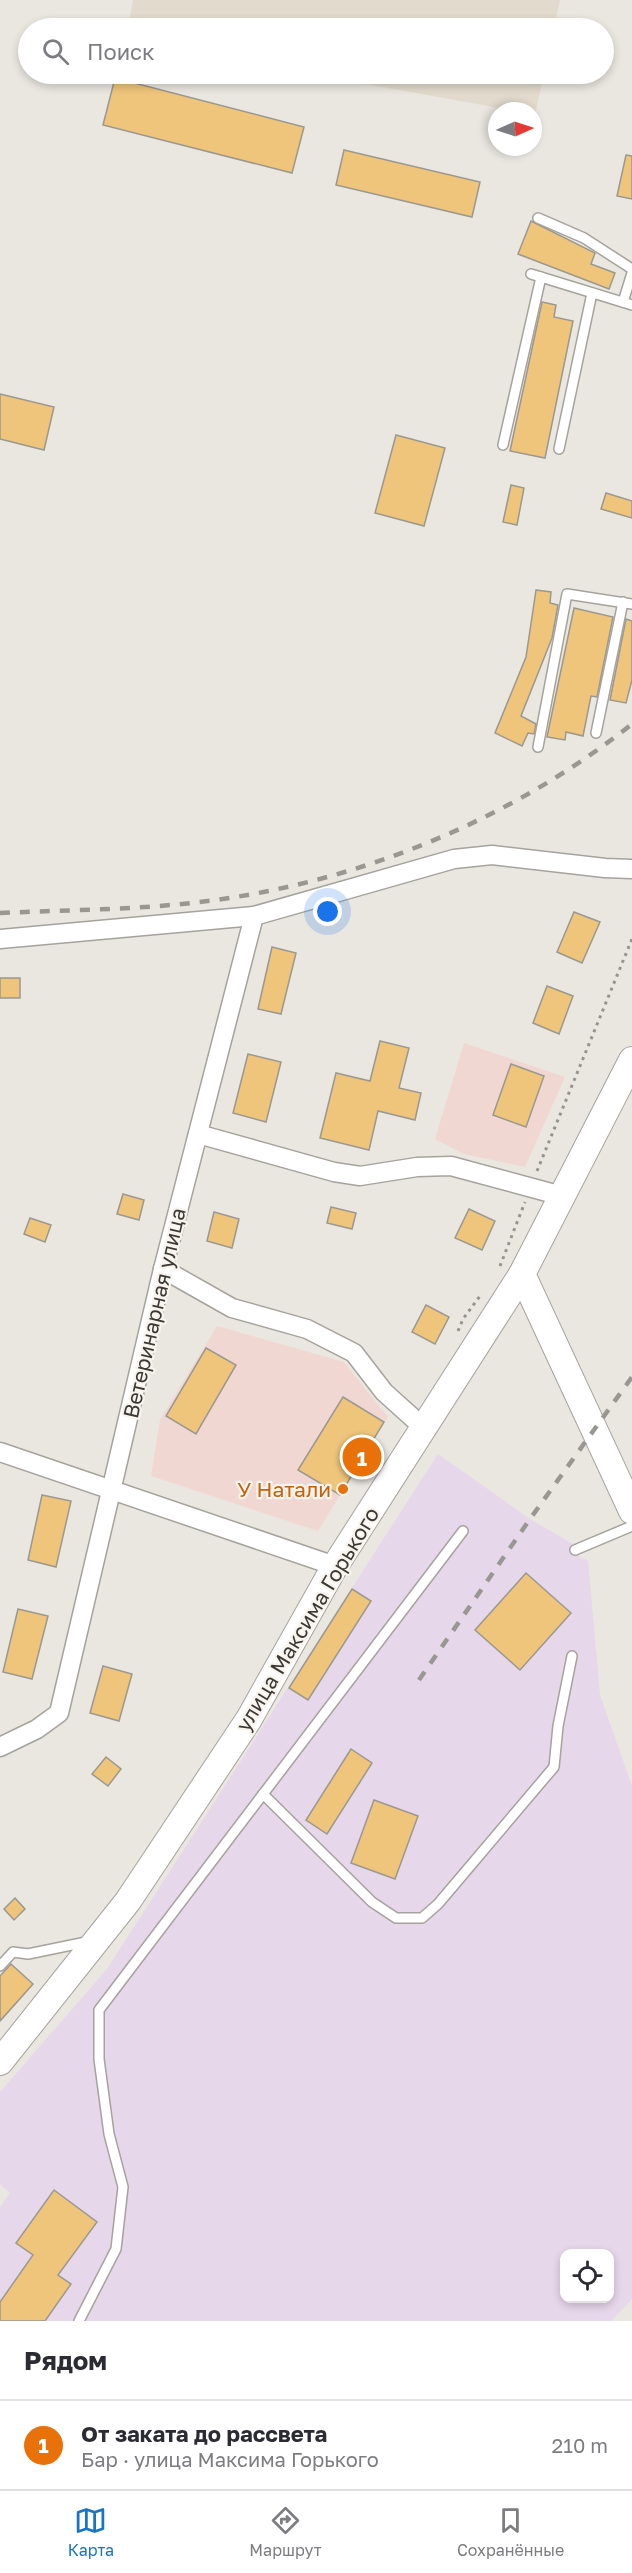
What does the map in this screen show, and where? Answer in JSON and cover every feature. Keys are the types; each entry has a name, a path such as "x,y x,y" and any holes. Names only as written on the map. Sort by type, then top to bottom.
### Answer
{"street":[{"path":"0,939 254,916 454,859 492,855 632,869"},
{"name":"Ветеринарная улица","path":"0,1747 37,1730 59,1713 163,1269 254,916"},
{"name":"улица Максима Горького","path":"0,2062 128,1901 249,1719 335,1566 424,1428 511,1272 562,1196 632,1060"},
{"path":"198,1134 334,1172 360,1176 417,1167 451,1166 562,1196"},
{"path":"163,1269 232,1308 307,1329 354,1353 384,1392 424,1428"},
{"path":"511,1272 632,1511"},
{"path":"0,1452 335,1566"}],"lane":[{"path":"503,445 536,275 627,304 632,271 584,238 538,219"},
{"path":"560,449 592,293"},
{"path":"538,747 567,594 627,603 596,733"},
{"path":"575,1550 632,1526"},
{"path":"79,2321 116,2249 123,2187 108,2123 99,2059 99,2010 463,1531"},
{"path":"263,1794 372,1902 396,1918 422,1918 438,1904 554,1767 558,1726 572,1656"},
{"path":"0,1966 13,1953 28,1954 96,1941"}],"path":[{"path":"511,1272 530,1187 632,939"},
{"path":"455,1340 463,1319 486,1289"}],"shaded area":[{"path":"133,0 560,0 556,18 130,18"},
{"path":"366,84 542,84 538,102 488,102 488,106"},
{"path":"464,1043 565,1077 525,1167 464,1154 435,1139"},
{"path":"217,1326 344,1362 388,1417 318,1531 151,1476 160,1420"},
{"path":"438,1454 530,1519 571,1543 580,1558 588,1560 600,1695 632,1786 632,2299 611,2321 0,2321 0,2207 10,2193 0,2184 0,2092 107,1969"}],"building":[{"path":"113,84 138,84 304,127 292,173 103,125"},
{"path":"344,150 480,182 472,217 336,185"},
{"path":"626,155 632,156 632,199 617,196"},
{"path":"531,221 595,253 591,264 615,273 609,289 518,254"},
{"path":"542,302 556,305 554,317 573,321 545,458 510,451"},
{"path":"0,394 54,407 44,450 0,439"},
{"path":"396,435 445,448 424,526 375,513"},
{"path":"511,485 524,488 517,525 503,522"},
{"path":"606,493 632,501 632,518 601,509"},
{"path":"536,590 551,592 550,603 558,605 552,638 521,716 536,724 534,734 528,733 522,746 495,733 526,657"},
{"path":"574,608 613,617 597,697 591,696 583,736 566,732 565,740 547,737"},
{"path":"626,619 632,621 632,680 626,703 610,700"},
{"path":"574,912 600,922 582,963 557,952"},
{"path":"272,947 296,953 281,1014 258,1009"},
{"path":"0,978 20,978 20,998 0,998"},
{"path":"547,986 573,996 559,1034 533,1023"},
{"path":"380,1041 409,1048 399,1088 421,1093 415,1120 378,1111 369,1150 320,1138 336,1073 370,1081"},
{"path":"248,1054 281,1062 266,1122 233,1113"},
{"path":"511,1064 544,1076 526,1127 493,1115"},
{"path":"123,1194 144,1200 139,1220 117,1214"},
{"path":"331,1207 356,1213 352,1229 327,1223"},
{"path":"469,1209 495,1221 482,1250 455,1238"},
{"path":"214,1212 239,1219 232,1248 207,1241"},
{"path":"30,1218 51,1225 45,1242 24,1234"},
{"path":"426,1305 449,1317 435,1344 412,1332"},
{"path":"206,1348 236,1365 196,1434 166,1416"},
{"path":"343,1397 384,1422 340,1495 298,1470"},
{"path":"42,1495 71,1501 56,1567 28,1560"},
{"path":"526,1573 571,1613 520,1670 475,1630"},
{"path":"352,1589 371,1601 308,1700 289,1688"},
{"path":"18,1609 48,1616 32,1679 3,1672"},
{"path":"103,1666 132,1674 119,1721 90,1713"},
{"path":"351,1749 372,1763 327,1834 306,1820"},
{"path":"106,1757 121,1769 108,1786 92,1774"},
{"path":"374,1800 418,1816 395,1879 351,1863"},
{"path":"15,1898 25,1909 14,1920 4,1909"},
{"path":"11,1964 33,1984 0,2021 0,1976"},
{"path":"54,2190 97,2222 58,2275 71,2284 45,2321 0,2321 0,2302 33,2255 16,2243"}],"railway":[{"path":"0,913 191,903 309,882 367,865 479,820 533,791 584,759 632,724"},
{"path":"419,1680 632,1377"}],"place":[{"name":"От заката до рассвета","path":"362,1457"},
{"name":"У Натали","path":"343,1489"}]}
